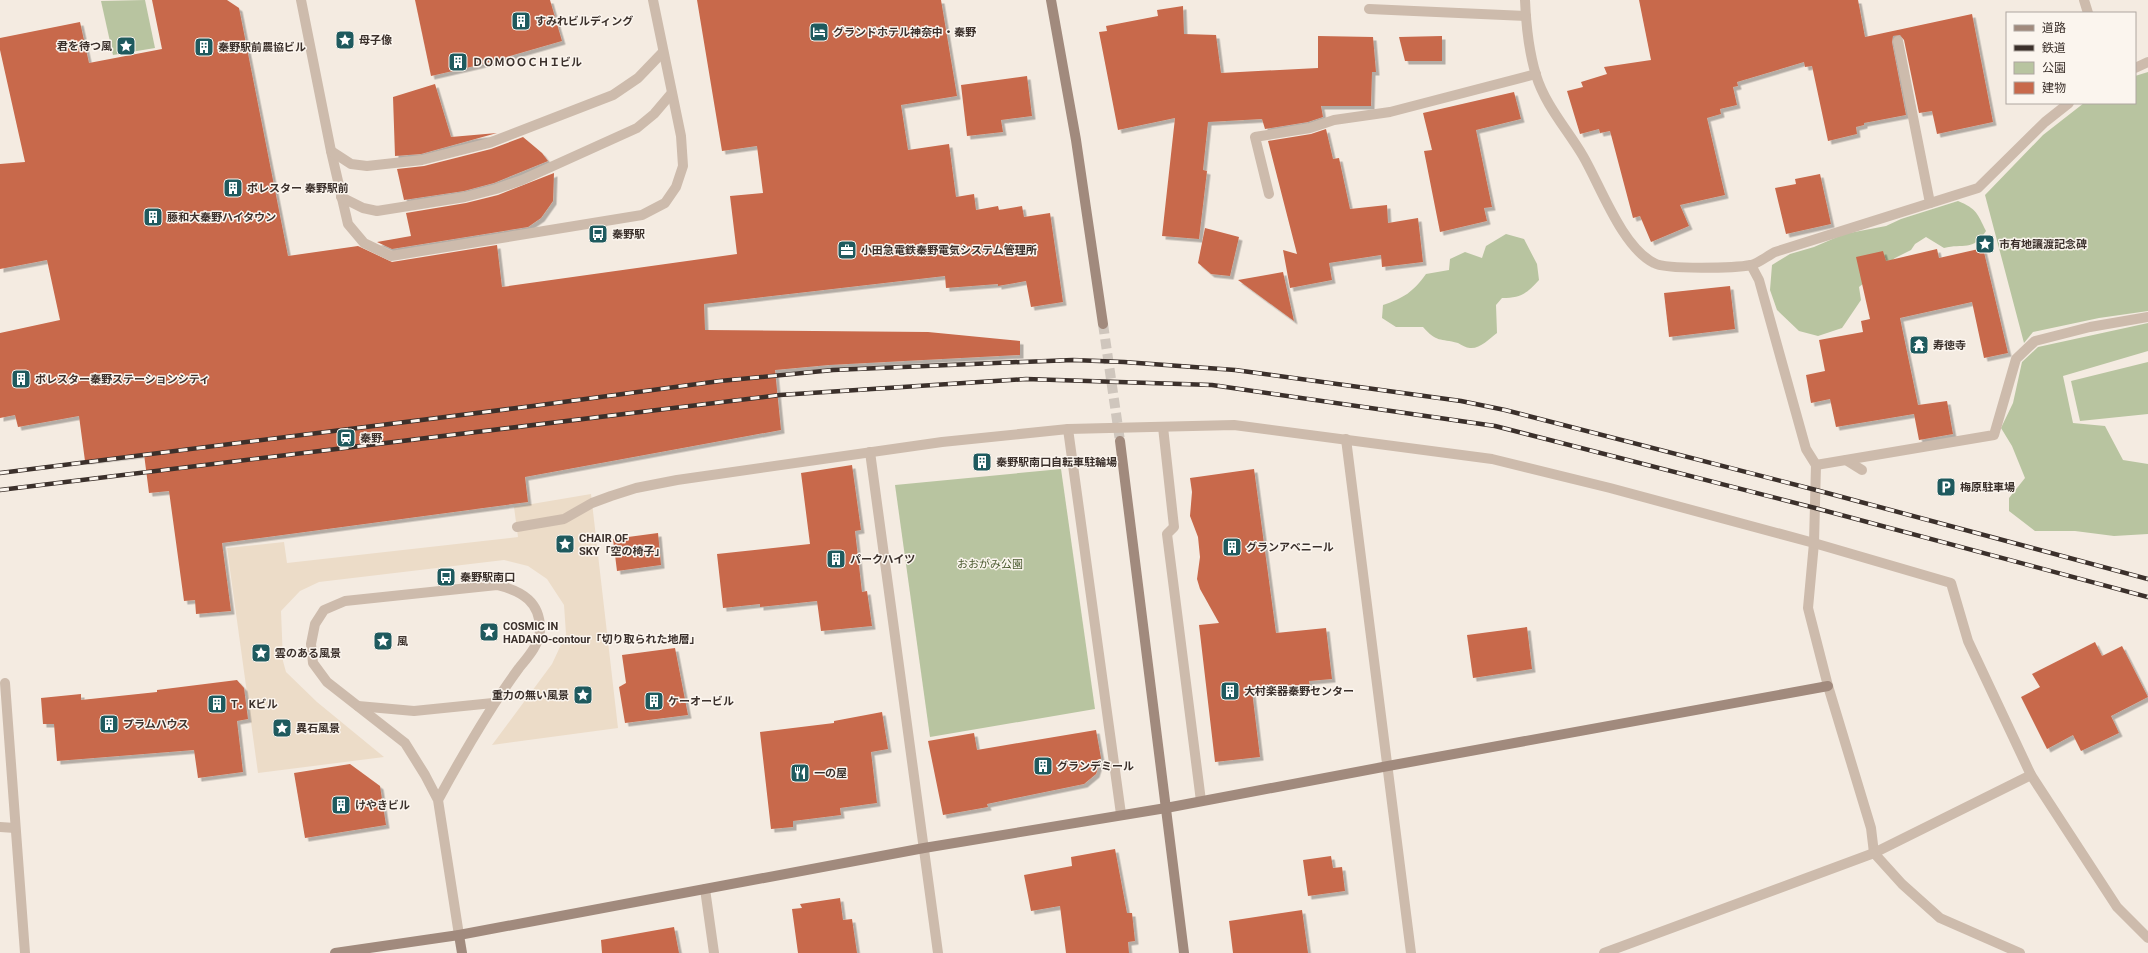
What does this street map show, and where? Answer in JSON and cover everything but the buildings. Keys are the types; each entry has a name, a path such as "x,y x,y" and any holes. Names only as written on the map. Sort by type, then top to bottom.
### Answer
{"street":[{"path":"300,0 331,151 348,224 364,243 391,256 642,215 665,203 676,187 683,166 681,136 671,94 653,0"},
{"path":"1051,0 1076,140 1103,324"},
{"path":"1525,0 1526,16 1536,74 1545,98 1583,156 1616,221 1642,256 1655,264 1675,268 1751,265 1775,252 1978,188 2045,122 2068,104"},
{"path":"2084,0 2088,12"},
{"path":"1369,9 1526,16"},
{"path":"1898,41 1930,203"},
{"path":"331,151 351,164 367,166 422,160 476,146 612,95 638,78 663,52"},
{"path":"2136,68 2148,62"},
{"path":"1269,194 1255,137 1310,128 1334,120 1390,112 1536,74"},
{"path":"341,197 363,208 377,211 465,196 496,189 522,180 637,128 654,114 671,94"},
{"path":"1751,265 1759,280 1806,449 1816,466 1814,542 1808,608 1828,686 1871,828 1874,853 1902,884 1940,918 2020,953"},
{"path":"1816,466 1994,435 2016,359 2035,341 2090,327 2148,317"},
{"path":"517,528 564,519 592,503 636,488 677,480 870,452 1068,429 1234,425 1492,459 1610,488 1814,542 1951,583 1968,641 2031,775 2117,907 2148,938"},
{"path":"1163,427 1174,527 1167,534 1201,801"},
{"path":"1068,429 1121,814"},
{"path":"1346,439 1411,953"},
{"path":"1120,441 1184,953"},
{"path":"870,452 938,953"},
{"path":"1846,460 1862,470"},
{"path":"438,800 493,703 534,649 540,632 538,612 527,598 516,590 497,585 345,601 324,610 315,624 311,644 313,663 327,682 405,743 425,775 438,800 462,953"},
{"path":"4,683 25,953"},
{"path":"335,953 459,935 924,848 1121,814 1166,808 1828,686"},
{"path":"357,706 414,711 493,703"},
{"path":"1604,953 1874,853 2031,775"},
{"path":"0,827 15,828"},
{"path":"705,889 714,953"}],"green space":[{"path":"145,0 155,48 113,55 101,1"},
{"path":"2148,72 2148,311 2099,318 2033,332 2024,343 1985,195 2043,135 2083,104 2136,104 2136,76"},
{"path":"1958,201 1976,212 1986,231 1981,238 1977,242 1967,246 1944,248 1926,237 1915,244 1911,250 1895,258 1859,287 1861,300 1842,328 1818,336 1799,331 1777,310 1770,290 1772,265 1790,254 1814,247 1844,234 1886,226 1901,219"},
{"path":"1506,234 1524,239 1537,264 1539,280 1527,292 1519,296 1502,298 1496,305 1497,333 1484,343 1474,348 1467,348 1458,343 1435,338 1423,327 1396,327 1382,318 1383,305 1408,294 1426,274 1449,270 1450,259 1465,252 1482,258 1486,246"},
{"path":"2148,323 2148,351 2063,376 2073,423 2105,426 2123,460 2148,464 2148,534 2114,536 2075,531 2035,531 2009,511 2009,498 2025,478 2012,446 2001,428 2013,403 2022,362 2038,347"},
{"path":"2148,362 2148,414 2080,421 2071,381"},
{"name":"おおがみ公園","path":"1061,469 1095,709 930,737 895,485"}],"shaded area":[{"path":"591,494 618,728 492,745 552,664 566,634 564,605 547,579 528,566 504,560 319,582 300,591 281,611 283,661 286,672 317,702 384,757 258,773 227,548 284,542 287,563 518,537 514,507"}],"tunnel":[{"path":"1103,324 1120,441"}],"railway":[{"path":"0,473 720,381 833,370 1073,360 1124,362 1235,370 1461,401 1505,410 1816,490 2148,579"},
{"path":"0,490 780,395 1026,379 1212,385 1495,426 1815,508 2148,597"}],"place":[{"name":"すみれビルディング","path":"521,21"},
{"name":"グランドホテル神奈中・秦野","path":"819,32"},
{"name":"母子像","path":"345,40"},
{"name":"君を待つ風","path":"126,46"},
{"name":"秦野駅前農協ビル","path":"204,47"},
{"name":"ＤＯＭＯＯＣＨＩビル","path":"458,62"},
{"name":"ポレスター 秦野駅前","path":"233,188"},
{"name":"藤和大秦野ハイタウン","path":"153,217"},
{"name":"秦野駅","path":"598,234"},
{"name":"市有地讓渡記念碑","path":"1985,244"},
{"name":"小田急電鉄秦野電気システム管理所","path":"847,250"},
{"name":"寿徳寺","path":"1919,345"},
{"name":"ポレスター秦野ステーションシティ","path":"21,379"},
{"name":"秦野","path":"346,438"},
{"name":"秦野駅南口自転車駐輪場","path":"982,462"},
{"name":"梅原駐車場","path":"1946,487"},
{"name":"CHAIR OF SKY「空の椅子」","path":"565,544"},
{"name":"グランアベニール","path":"1232,547"},
{"name":"パークハイツ","path":"836,559"},
{"name":"秦野駅南口","path":"446,577"},
{"name":"COSMIC IN HADANO-contour「切り取られた地層」","path":"489,632"},
{"name":"風","path":"383,641"},
{"name":"雲のある風景","path":"261,653"},
{"name":"大村楽器秦野センター","path":"1230,691"},
{"name":"重力の無い風景","path":"583,695"},
{"name":"ケーオービル","path":"654,701"},
{"name":"T．Kビル","path":"217,704"},
{"name":"プラムハウス","path":"109,724"},
{"name":"異石風景","path":"282,728"},
{"name":"グランデミール","path":"1043,766"},
{"name":"一の屋","path":"800,773"},
{"name":"けやきビル","path":"341,805"}]}
